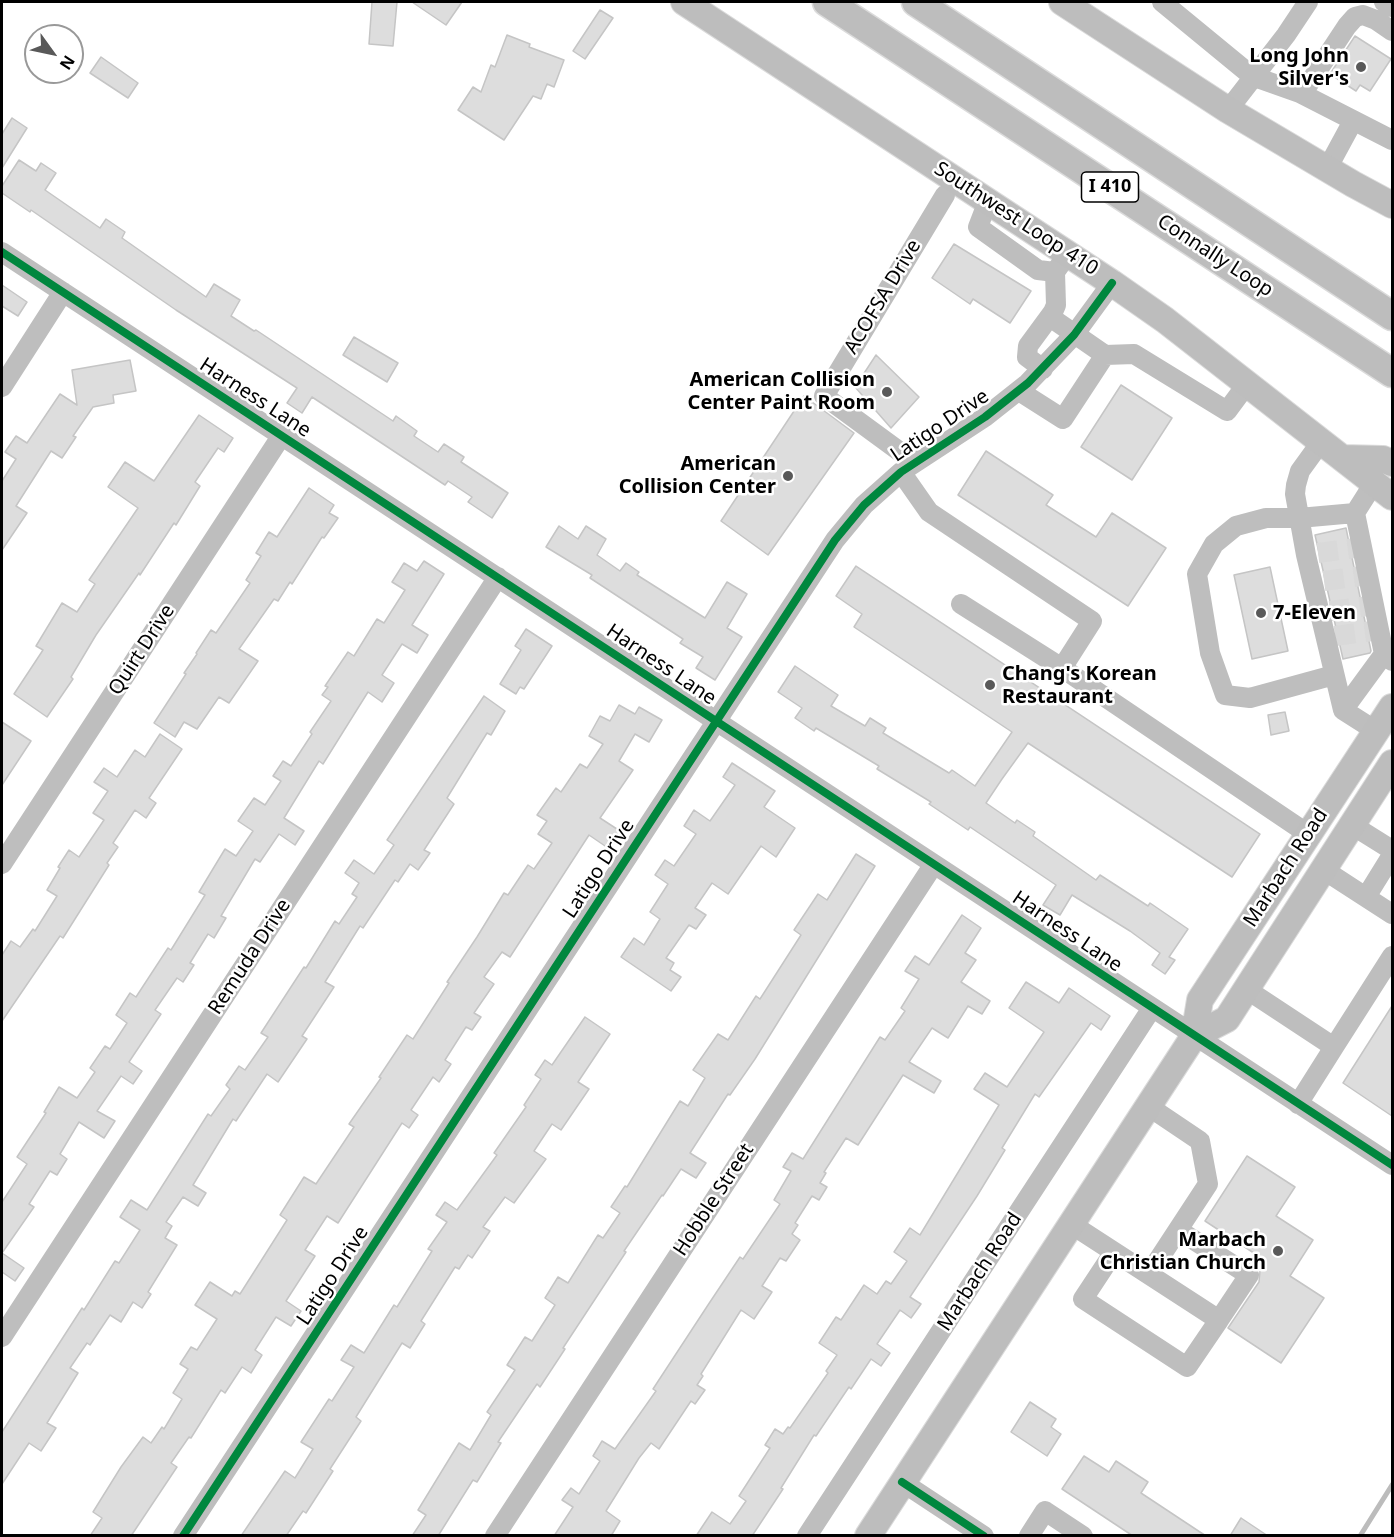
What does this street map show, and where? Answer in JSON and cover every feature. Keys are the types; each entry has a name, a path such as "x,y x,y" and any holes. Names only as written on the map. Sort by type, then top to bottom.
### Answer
{"highway":[{"name":"Connally Loop","path":"827,2 1392,373"},
{"name":"I 410","path":"916,2 1392,316"}],"main road":[{"name":"Southwest Loop 410","path":"684,2 988,201 1062,263 1112,283 1158,315 1383,490"},
{"path":"1063,2 1228,110 1327,169 1389,197"},
{"path":"1342,458 1383,459 1392,463"},
{"name":"Marbach Road","path":"868,1536 1194,1036 1200,1000 1392,707"},
{"name":"Marbach Road","path":"1194,1036 1227,1019 1352,825 1388,777"}],"street":[{"path":"1162,2 1252,76 1302,94 1353,121 1389,132"},
{"path":"1228,110 1252,76 1286,35 1308,2"},
{"path":"1384,2 1392,7"},
{"path":"1302,94 1354,17 1364,15 1392,31"},
{"path":"1327,169 1353,121"},
{"name":"ACOFSA Drive","path":"907,467 824,396 945,195"},
{"name":"Harness Lane","path":"2,252 1392,1166"},
{"path":"1042,369 1027,357 1028,346 1056,305 1062,263"},
{"name":"Latigo Drive","path":"183,1536 835,540 864,505 907,467 985,417 1019,391 1074,335 1112,283"},
{"path":"2,387 63,292"},
{"path":"1050,316 1105,355 1134,354 1227,411 1247,384"},
{"path":"1019,391 1063,419 1105,355"},
{"name":"Quirt Drive","path":"2,864 282,435"},
{"path":"1321,442 1297,477 1295,494 1299,518 1312,554 1331,637 1334,675 1343,710 1376,731"},
{"path":"907,467 930,512 1092,621 1062,668"},
{"path":"1334,675 1250,698 1225,694 1210,653 1197,574 1214,544 1236,526 1266,518 1299,518 1355,513 1383,490"},
{"path":"1343,710 1388,657 1376,630 1358,547 1355,513"},
{"name":"Remuda Drive","path":"2,1337 498,577"},
{"path":"961,604 1062,668 1308,834"},
{"path":"1352,825 1392,850"},
{"path":"1366,897 1392,855"},
{"name":"Hobble Street","path":"495,1536 934,864"},
{"path":"1324,870 1392,914"},
{"path":"1298,1104 1392,956"},
{"path":"1246,989 1334,1047"},
{"name":"Marbach Road","path":"807,1536 1152,1008"},
{"path":"1148,1106 1200,1142 1208,1184 1149,1275"},
{"path":"1071,1224 1219,1320"},
{"path":"1114,1252 1083,1299 1188,1367 1249,1275 1178,1230"},
{"path":"902,1482 984,1536"},
{"path":"1029,1536 1045,1511 1083,1536"}],"building":[{"path":"372,2 397,2 393,46 369,44"},
{"path":"412,2 462,2 446,25"},
{"path":"600,10 613,18 585,59 573,51"},
{"path":"507,35 530,44 529,47 564,60 554,87 547,84 541,99 533,96 504,140 458,110 473,87 481,92 491,65 495,67"},
{"name":"Long John Silver's","path":"1355,36 1391,59 1370,91 1360,85 1356,91 1330,74"},
{"path":"101,57 138,83 128,98 90,73"},
{"path":"12,118 27,128 2,168 2,134"},
{"path":"19,160 36,171 41,163 56,173 45,190 100,228 106,219 125,232 122,238 206,297 214,284 240,300 231,316 254,331 256,330 393,421 396,416 417,431 414,436 438,452 444,444 464,457 461,462 508,493 492,518 468,502 472,497 448,481 445,485 312,397 302,413 287,403 297,388 176,310 31,210 30,212 2,193 2,186"},
{"path":"954,244 1031,291 1010,323 973,299 970,304 932,278"},
{"path":"2,285 27,302 18,316 2,306"},
{"path":"354,337 398,363 387,382 343,355"},
{"name":"American Collision Center Paint Room","path":"876,355 919,397 891,428 855,387"},
{"path":"130,360 136,391 113,395 114,403 93,407 73,436 76,437 62,458 51,451 16,506 27,513 2,550 2,481 16,459 5,452 16,436 27,443 60,394 77,405 72,370"},
{"path":"1121,385 1172,418 1132,480 1081,447"},
{"name":"American Collision Center","path":"804,396 854,433 768,555 721,521"},
{"path":"199,415 233,438 224,452 218,448 195,482 200,486 176,525 174,523 140,575 139,573 96,635 71,677 73,679 47,717 14,694 43,650 36,646 62,603 77,612 95,584 89,580 138,508 108,487 125,462 154,481"},
{"path":"986,451 1053,495 1046,505 1096,537 1112,513 1166,548 1128,606 958,495"},
{"path":"309,488 334,505 329,513 338,518 324,538 322,537 292,584 290,582 278,601 274,599 239,649 258,661 229,703 219,697 197,729 184,722 175,737 154,723 211,630 216,633 250,583 246,580 261,556 256,553 269,532 277,537"},
{"path":"559,526 578,539 586,526 606,539 597,555 620,571 626,563 639,572 637,575 705,618 727,582 747,594 727,628 742,637 715,680 696,668 703,657 680,643 683,639 590,578 592,575 546,547"},
{"path":"1346,528 1371,651 1343,659 1315,535"},
{"path":"424,561 444,574 412,625 428,635 417,653 402,644 382,675 394,683 382,702 368,692 323,764 319,761 284,818 304,831 295,845 279,834 260,862 255,859 221,916 226,918 214,938 208,934 190,963 194,965 183,982 177,978 155,1010 161,1014 129,1062 142,1071 133,1084 121,1076 97,1111 115,1121 104,1138 79,1122 60,1154 67,1159 57,1175 50,1171 29,1204 34,1207 2,1253 2,1202 27,1164 17,1157 46,1113 44,1112 59,1087 77,1098 95,1072 90,1068 105,1046 110,1049 127,1023 116,1015 130,993 136,997 168,948 171,950 205,895 199,892 225,849 236,856 253,831 238,821 254,798 265,805 281,781 273,776 283,761 291,766 312,734 310,732 331,701 322,695 328,687 325,686 348,652 354,656 377,619 384,623 405,590 392,582 404,563 417,571"},
{"path":"856,566 1260,834 1232,877 1028,743 1002,779 986,803 1015,823 1017,820 1035,832 1033,836 1096,880 1100,875 1148,906 1150,903 1188,929 1169,957 1175,960 1165,974 1152,965 1160,953 1130,931 1072,895 1060,915 1043,905 1056,885 970,827 968,830 929,804 931,802 877,769 879,766 816,728 814,731 795,718 802,708 778,692 795,666 838,695 831,706 865,726 870,718 886,728 883,733 949,773 952,770 975,786 1012,732 854,627 862,614 836,596"},
{"name":"7-Eleven","path":"1270,567 1288,651 1252,659 1234,575"},
{"path":"526,629 552,646 524,689 520,687 516,694 500,684 521,650 515,646"},
{"path":"484,696 505,711 491,735 487,733 447,798 454,804 424,850 430,853 418,870 410,864 398,882 395,880 363,928 360,926 325,982 334,987 302,1036 307,1039 278,1082 267,1074 236,1121 233,1119 193,1185 206,1193 198,1206 183,1197 166,1222 172,1226 165,1238 177,1245 148,1292 151,1294 142,1308 133,1302 121,1322 110,1315 90,1345 87,1343 70,1368 78,1373 47,1423 56,1428 41,1451 29,1443 2,1484 2,1432 82,1308 84,1310 115,1261 119,1263 140,1230 120,1217 131,1200 147,1210 208,1114 211,1116 230,1089 226,1085 239,1066 245,1070 268,1037 261,1033 335,921 339,924 357,897 352,894 359,883 345,873 354,860 374,874 394,845 387,840"},
{"path":"619,705 635,714 639,707 662,720 649,742 635,734 619,761 633,770 600,818 620,831 608,848 589,835 510,957 502,952 484,977 494,984 474,1013 481,1017 472,1030 466,1027 445,1060 451,1064 439,1082 433,1077 411,1110 418,1115 409,1128 402,1123 338,1223 327,1216 305,1250 315,1256 286,1301 301,1311 291,1326 276,1317 255,1350 262,1355 251,1373 242,1367 225,1393 221,1390 191,1438 189,1437 171,1463 177,1467 131,1536 90,1536 102,1518 93,1512 121,1467 143,1437 151,1443 162,1427 164,1429 182,1399 173,1393 188,1369 180,1364 191,1347 197,1350 217,1319 195,1305 210,1282 232,1296 235,1291 240,1294 287,1220 280,1215 304,1177 316,1184 354,1127 349,1124 381,1078 379,1077 407,1035 413,1039 504,893 508,895 528,865 534,869 552,843 538,834 547,821 537,815 556,788 561,792 580,764 587,768 603,744 589,736 600,716 610,721"},
{"path":"1285,712 1289,731 1271,735 1268,715"},
{"path":"2,722 31,741 2,785"},
{"path":"160,734 182,749 149,798 156,803 146,818 135,810 113,843 118,847 107,863 109,865 63,938 60,936 2,1021 2,955 11,941 20,947 33,929 35,931 57,896 47,890 60,868 58,867 69,850 79,857 104,820 93,813 108,791 94,782 104,768 117,777 135,750 145,757"},
{"path":"732,763 775,791 764,807 795,828 776,857 761,846 728,894 712,883 695,908 706,915 696,929 689,925 666,958 674,963 670,970 681,977 671,991 621,957 634,938 644,945 660,919 650,912 668,884 655,875 665,860 674,866 696,834 684,826 694,810 710,821 735,785 723,777"},
{"path":"856,854 875,866 755,1059 730,1095 728,1094 690,1153 706,1163 696,1178 681,1169 662,1195 624,1251 626,1252 563,1348 565,1349 540,1387 537,1384 498,1442 501,1443 477,1482 473,1480 438,1536 412,1536 426,1515 418,1510 459,1443 470,1450 491,1415 487,1412 515,1370 507,1365 525,1337 532,1341 555,1305 545,1298 558,1277 568,1283 598,1235 603,1238 620,1213 611,1207 625,1186 627,1187 680,1101 688,1106 705,1078 693,1070 718,1034 728,1040 756,996 760,999 801,935 794,930 818,894 827,900"},
{"path":"962,915 981,928 965,953 976,960 961,982 990,1001 982,1014 968,1006 948,1038 932,1028 909,1062 941,1081 934,1093 903,1075 858,1145 846,1138 824,1172 826,1173 820,1183 827,1187 819,1200 812,1196 795,1223 798,1225 792,1234 800,1240 786,1261 780,1258 762,1286 772,1292 754,1319 741,1310 701,1374 703,1376 697,1385 705,1390 695,1404 691,1401 659,1449 651,1443 606,1511 620,1521 611,1536 554,1536 573,1507 562,1500 571,1488 579,1494 600,1461 593,1456 602,1441 615,1449 656,1391 653,1389 740,1257 743,1259 780,1204 774,1200 791,1171 783,1167 792,1153 803,1159 880,1037 885,1040 905,1011 901,1008 919,979 905,971 915,956 929,965"},
{"path":"1026,982 1059,1003 1069,988 1110,1016 1101,1030 1091,1023 1039,1097 1035,1094 1002,1148 1005,1150 977,1196 910,1297 921,1304 911,1318 900,1310 877,1344 890,1353 881,1366 871,1359 851,1389 849,1387 816,1436 814,1435 781,1488 783,1489 752,1536 696,1536 712,1512 730,1524 746,1501 739,1496 770,1448 765,1445 775,1429 783,1434 788,1427 790,1428 828,1373 826,1371 837,1355 819,1343 836,1317 841,1320 864,1285 877,1294 886,1281 891,1284 907,1261 894,1252 910,1228 920,1235 999,1105 974,1089 985,1073 1007,1087 1044,1032 1009,1008"},
{"path":"1392,1006 1392,1116 1343,1083"},
{"path":"585,1017 610,1034 578,1082 589,1089 561,1130 552,1124 534,1151 546,1159 514,1203 505,1197 483,1227 490,1231 472,1258 468,1255 459,1269 455,1267 421,1321 425,1324 410,1348 402,1343 356,1417 361,1421 330,1469 333,1471 306,1513 303,1511 286,1536 241,1536 285,1471 295,1478 313,1449 301,1442 329,1399 332,1401 354,1367 341,1360 351,1345 364,1353 394,1305 397,1307 432,1251 428,1249 447,1222 436,1215 445,1202 457,1210 497,1155 494,1153 526,1107 524,1105 541,1079 535,1075 545,1060 552,1065"},
{"name":"Marbach Christian Church","path":"1247,1156 1295,1187 1276,1216 1313,1240 1290,1276 1324,1298 1281,1363 1228,1328 1259,1282 1260,1271 1266,1261 1205,1221"},
{"path":"2,1253 24,1268 15,1281 2,1272"},
{"path":"1030,1402 1056,1419 1051,1427 1061,1434 1047,1456 1011,1432"},
{"path":"1084,1456 1109,1472 1116,1461 1148,1482 1141,1493 1206,1536 1133,1536 1062,1489"},
{"path":"1241,1518 1268,1536 1230,1536"}],"waterway":[{"path":"1360,1536 1392,1485"}],"tunnel":[{"path":"1318,553 1355,548"},
{"path":"1324,581 1361,576"},
{"path":"1330,611 1368,606"},
{"path":"1335,636 1372,631"}],"cycle path":[{"path":"2,252 1392,1165"},
{"path":"183,1536 835,540 864,505 901,472 985,417 1028,383 1074,335 1112,283"},
{"path":"902,1482 984,1536"}],"place":[{"name":"Long John Silver's","path":"1361,67"},
{"name":"American Collision Center Paint Room","path":"887,392"},
{"name":"American Collision Center","path":"788,476"},
{"name":"7-Eleven","path":"1261,613"},
{"name":"Chang's Korean Restaurant","path":"990,685"},
{"name":"Marbach Christian Church","path":"1278,1251"}]}
